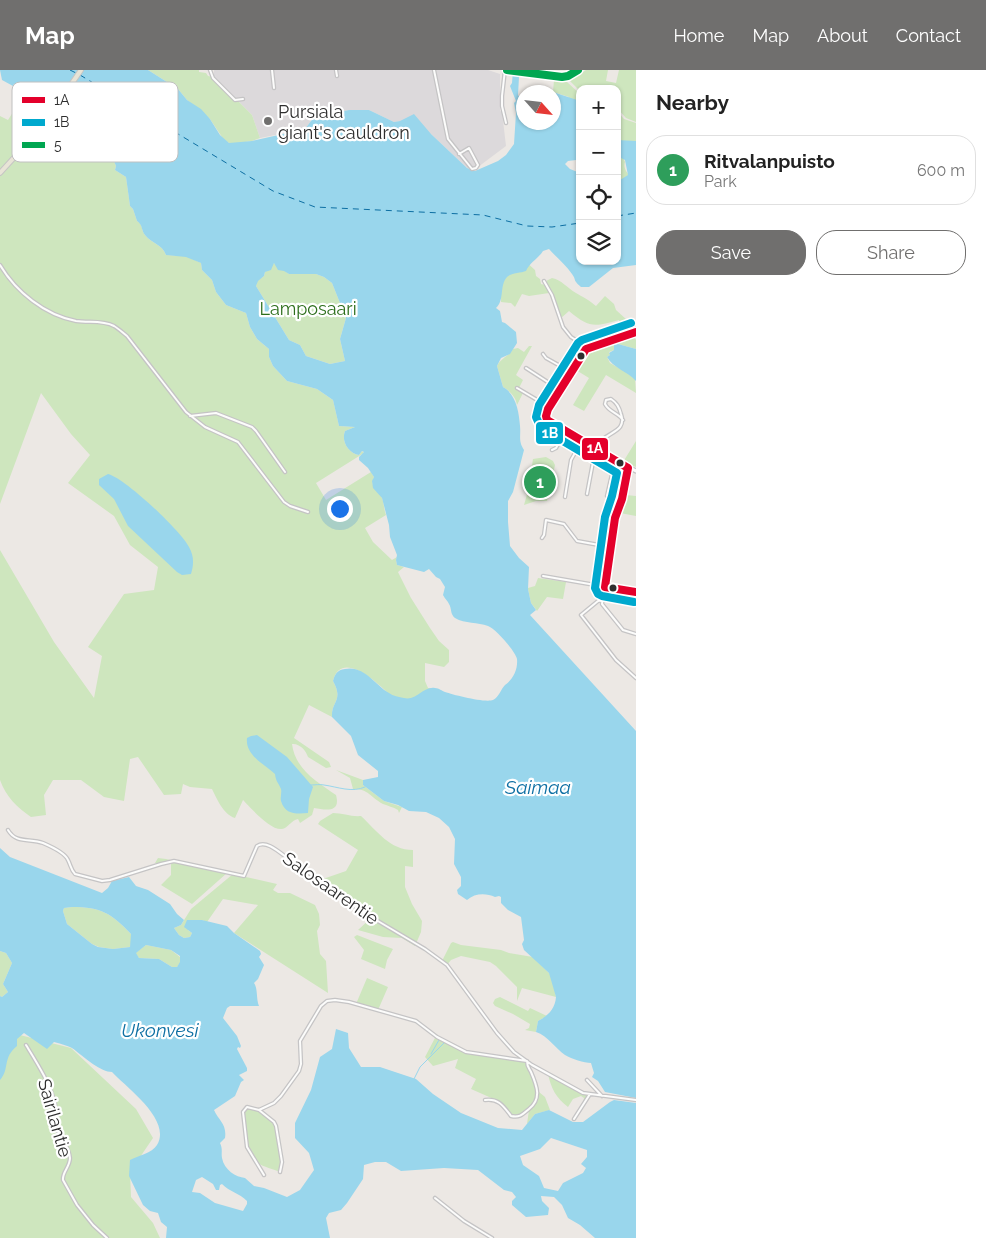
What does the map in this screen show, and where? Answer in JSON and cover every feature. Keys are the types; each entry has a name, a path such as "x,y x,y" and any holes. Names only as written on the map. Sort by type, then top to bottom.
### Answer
{"main road":[{"path":"73,82 81,70"},
{"path":"0,173 12,161"}],"street":[{"path":"210,70 215,81 235,100 243,99"},
{"path":"272,70 274,88"},
{"path":"336,70 337,76"},
{"path":"434,70 448,139 459,154 472,169 476,168 478,165 469,148 459,154"},
{"path":"506,123 502,106 506,70 562,78 578,70"},
{"path":"0,265 9,280 22,293 56,314 76,321 101,322 114,326 126,336 190,416 205,428 238,442 284,502 308,512"},
{"path":"544,281 552,295 562,327 571,337 588,348"},
{"path":"636,332 588,348 546,414 546,418 566,431 615,461 636,471"},
{"path":"543,354 546,358 572,372"},
{"path":"526,368 561,390"},
{"path":"517,388 550,407"},
{"path":"587,494 593,462 600,440 618,430 622,425 623,420 618,404 610,398 606,400 607,409 620,416 623,420"},
{"path":"190,416 216,413 252,427 285,472"},
{"path":"552,450 556,448 566,431"},
{"path":"565,497 572,460 582,441"},
{"path":"607,496 615,461"},
{"path":"628,468 622,498 615,518 602,604 623,630 636,634"},
{"path":"542,538 546,520 564,524 577,542 610,546"},
{"path":"544,576 636,592"},
{"path":"602,600 598,601 581,615 616,660 636,678"},
{"name":"Salosaarentie","path":"8,830 18,839 42,843 63,854 75,874 105,881 174,861 244,876 257,846 267,843 361,912 447,965 497,1034 514,1052 583,1093 636,1100"},
{"path":"259,1110 274,1102 299,1071 301,1064 300,1041 321,1006 327,1001 335,1000 349,1002 416,1021 440,1039 466,1052 527,1061 527,1066 531,1072 538,1095 532,1107 522,1115 515,1117 511,1116 504,1106 496,1100 486,1100"},
{"name":"Sairilantie","path":"26,1045 40,1068 52,1095 55,1105 54,1123 69,1155 69,1163 63,1180 77,1205 93,1225 108,1238"},
{"path":"587,1080 602,1096"},
{"path":"574,1120 590,1094"},
{"path":"264,1176 247,1147 243,1112 247,1107 259,1110 274,1122 282,1162 280,1172"},
{"path":"435,1198 464,1221 492,1238"}],"shaded area":[{"path":"214,70 488,70 500,74 500,111 502,112 506,146 474,170 467,168 431,134 400,121 394,122 369,110 349,110 314,117 305,129 260,138 252,115 214,77"}],"green space":[{"path":"148,70 199,70 199,72 214,77 252,115 260,138 238,143 229,143 224,140 210,119 187,100 178,89 178,82 167,82"},
{"path":"586,70 608,70 606,81 616,83 619,70 636,70 636,122 626,118 621,112 621,85 576,85 576,87 570,81"},
{"path":"554,80 567,82 576,90 576,103 568,101 569,97 561,94 561,85 554,85"},
{"path":"12,114 12,162 114,162 115,170 126,177 130,206 145,235 162,248 166,255 186,256 201,263 202,270 212,280 216,292 226,305 246,313 250,327 257,339 269,349 269,357 273,366 287,381 317,389 333,400 339,426 355,427 345,431 344,439 346,446 355,454 359,455 362,451 364,453 316,483 326,500 371,472 374,477 374,487 381,495 386,515 365,528 373,542 392,560 397,557 397,565 404,567 398,572 411,598 430,628 439,641 449,650 449,662 444,667 425,663 425,681 428,688 435,689 439,697 443,698 443,701 435,702 431,699 428,703 420,703 418,710 421,717 415,719 416,724 410,725 409,731 404,730 401,733 397,733 383,727 377,719 376,709 380,694 383,690 387,692 375,681 350,668 343,668 337,672 333,681 337,697 332,717 309,705 294,738 329,762 331,767 326,768 308,757 300,746 292,744 294,753 297,761 308,774 336,795 337,801 334,808 314,808 312,815 300,823 298,819 285,828 280,829 275,828 262,819 243,800 235,818 224,810 212,789 190,787 183,784 181,794 164,795 138,757 130,759 124,801 104,797 81,780 53,780 44,795 46,815 31,817 9,797 2,786 0,780 0,550 54,642 94,698 102,656 88,647 124,594 154,590 158,567 130,545 114,516 68,483 90,455 71,434 41,393 0,504 0,116 8,120"},
{"path":"621,116 624,119 636,123 636,147 621,153"},
{"path":"621,153 626,170 631,177 621,183"},
{"path":"525,261 535,270 536,276 540,279 541,284 545,285 549,293 529,296 522,294 515,307 511,303 501,302 501,299 468,262"},
{"name":"Lamposaari","path":"274,263 289,274 316,274 332,283 346,318 340,339 345,361 330,364 306,356 300,345 289,340 256,286 257,281 264,276 265,272"},
{"path":"552,278 562,282 596,306 605,296 627,320 632,331 623,335 619,320 597,325 582,321 569,311 560,319 553,294 546,281"},
{"path":"634,337 636,349 618,344 614,345 614,350 609,352 610,355 607,357 610,363 635,379 636,393 606,375 584,411 573,405 589,378 576,370 586,353"},
{"path":"529,346 532,346 516,375 523,380 519,388 524,391 517,405 512,394 503,387 497,366 513,349 518,348 524,352"},
{"path":"636,441 636,467 623,462"},
{"path":"546,457 553,461 555,465 547,501 536,501 524,505 533,459"},
{"path":"626,495 636,496 636,516 620,513"},
{"path":"538,578 566,582 563,599 547,597 537,611 531,603 528,588 535,586"},
{"path":"336,770 363,780 363,785 384,801 402,807 399,813 398,810 383,804 363,790 353,789 350,778"},
{"path":"333,813 361,816 384,839 397,847 413,850 413,867 405,866 405,887 422,921 421,932 415,946 402,938 383,937 358,930 371,918 320,880 346,871 358,850 318,824"},
{"path":"158,858 227,873 192,904 161,885 171,875 171,863 155,863"},
{"path":"233,874 277,884 273,890 278,893 290,893 315,905 319,914 320,925 317,931 320,954 326,961 328,993 234,933 258,905 223,899 207,922 202,920 188,930 192,933 190,937 184,938 179,935 174,928 181,925 191,909"},
{"path":"64,908 91,908 111,916 131,934 130,947 113,949 92,944 67,924 63,911"},
{"path":"357,935 393,949 385,969 361,959 364,950 354,937"},
{"path":"453,942 533,957 552,976 556,997 522,988 517,1001 517,987 490,962 461,956 451,960 447,965 442,961"},
{"path":"146,945 171,950 180,957 181,962 177,967 172,967 159,959 139,958 135,953"},
{"path":"0,951 6,953 12,963 3,984 8,992 2,997 0,996"},
{"path":"367,978 388,987 378,1010 356,1004"},
{"path":"500,997 528,1011 530,1008 547,1016 538,1021 536,1032 525,1030 529,1028 530,1024 495,1006 493,1003 495,999"},
{"path":"12,1033 71,1048 136,1109 153,1138 130,1172 131,1197 153,1223 160,1238 0,1238 0,1048"},
{"path":"436,1036 466,1052 527,1061 532,1065 530,1070 539,1092 545,1097 550,1110 535,1114 527,1124 529,1110 515,1117 509,1114 496,1100 471,1089 476,1079 455,1068 458,1059 433,1066 425,1057"},
{"path":"548,1074 589,1096 582,1109 584,1098 581,1096 573,1099 568,1107 560,1100 552,1088"},
{"path":"247,1107 264,1114 276,1126 282,1162 280,1172 258,1163 250,1152 243,1118"}],"water":[{"name":"Saimaa","path":"0,70 148,70 167,82 12,82 12,85 2,80"},
{"name":"Saimaa","path":"513,70 516,70 516,74 519,77 519,85 516,85 516,101 510,86"},
{"name":"Saimaa","path":"178,89 187,100 201,109 220,135 229,143 252,141 305,129 314,117 349,110 369,110 394,122 414,114 431,134 467,168 475,171 498,161 506,155 514,144 516,113 516,130 561,130 561,94 576,100 576,160 568,161 565,164 576,171 576,265 621,265 621,179 628,175 625,160 621,158 621,140 636,141 636,265 613,268 589,287 581,287 567,267 549,249 543,251 526,271 507,277 503,285 499,305 496,308 500,311 502,322 516,332 517,343 510,354 501,358 497,366 503,387 511,394 518,409 520,441 524,450 513,492 508,501 508,522 510,546 529,567 528,589 531,603 536,610 530,615 636,731 636,1098 605,1092 598,1081 592,1077 594,1073 591,1063 578,1061 565,1055 544,1036 536,1032 538,1021 550,1012 556,997 549,973 524,950 521,917 508,910 501,903 501,897 499,896 481,894 467,900 458,894 457,890 461,886 461,877 454,864 455,839 449,827 439,818 426,812 409,811 384,801 363,785 363,780 378,777 378,771 358,755 351,736 332,717 337,697 333,681 340,670 358,670 369,676 384,690 402,698 413,697 427,689 435,688 462,697 489,701 497,697 514,674 517,667 516,656 500,635 491,628 463,621 452,615 449,603 443,595 445,587 440,579 429,569 424,572 397,565 397,555 390,537 382,498 373,488 372,481 374,477 359,460 359,457 364,452 362,451 359,455 355,454 346,446 344,439 345,431 355,427 339,426 333,400 317,389 287,381 273,366 269,357 269,349 257,339 250,327 246,313 226,305 216,292 212,280 202,270 201,263 186,257 166,255 162,248 145,235 130,206 126,177 115,170 114,162 178,162","holes":["274,263 278,270 289,274 316,274 332,283 346,318 340,339 345,361 330,364 306,356 300,345 289,340 256,286 265,272 271,270"]},
{"path":"618,344 636,349 636,381 613,364 607,357 614,350 614,345"},
{"path":"108,474 127,485 139,495 184,539 193,557 191,574 182,575 177,572 128,526 114,499 99,485 99,479"},
{"path":"257,735 287,757 313,787 309,799 308,813 292,813 283,806 281,789 275,774 256,759 247,744 247,738"},
{"name":"Ukonvesi","path":"0,848 10,857 102,893 112,881 129,877 136,886 148,890 170,904 184,920 181,925 174,928 184,938 190,937 192,933 184,927 187,920 202,920 227,926 260,951 259,957 264,965 258,979 254,983 259,1006 230,1006 227,1008 223,1018 237,1036 241,1046 237,1049 247,1071 239,1075 244,1080 241,1082 235,1096 214,1110 225,1129 225,1138 220,1143 225,1166 254,1186 287,1197 300,1190 314,1170 309,1153 295,1138 295,1123 311,1090 320,1057 332,1049 336,1029 348,1033 349,1048 361,1067 380,1067 416,1079 433,1094 461,1113 498,1128 522,1130 535,1114 549,1110 573,1122 583,1122 614,1100 636,1103 636,1238 595,1238 580,1225 568,1218 562,1205 554,1197 541,1196 542,1201 549,1208 548,1215 526,1217 512,1205 512,1201 516,1197 512,1192 504,1190 478,1170 444,1168 401,1171 386,1162 375,1162 364,1165 363,1179 347,1203 341,1210 329,1213 326,1218 330,1238 166,1238 167,1227 161,1222 158,1213 150,1211 143,1205 129,1176 130,1160 148,1152 157,1145 160,1135 158,1125 146,1105 112,1072 98,1067 66,1045 54,1042 47,1049 24,1033 17,1039 17,1046 9,1055 5,1072 0,1080 0,996 2,997 8,992 3,984 12,963 6,953 0,951","holes":["64,908 91,908 111,916 131,934 130,947 113,949 98,947 92,944 67,924 63,911","146,945 171,950 180,956 180,962 177,967 172,967 159,959 139,958 136,953","551,1138 587,1150 587,1157 581,1164 586,1168 583,1173 563,1183 558,1191 544,1188 539,1176 523,1165 520,1156 540,1149","202,1177 213,1184 216,1190 219,1190 222,1184 244,1198 247,1204 243,1211 215,1203 200,1193 192,1192 196,1180"]}],"waterway":[{"path":"311,785 350,790 365,787"},
{"path":"431,1054 439,1040"},
{"path":"414,1079 420,1067 444,1043"}],"ferry route":[{"path":"70,70 76,73"},
{"path":"80,75 92,82"},
{"path":"178,134 273,191 315,207 483,215 527,226 552,227 576,224"},
{"path":"621,215 636,213"}],"transit line":[{"name":"5","path":"507,70 562,77 578,70"},
{"name":"1B","path":"631,323 578,343 539,405 536,417 541,428 617,473 605,517 595,588 598,594 602,596 634,602"},
{"name":"1A","path":"636,332 586,349 548,409 546,416 547,420 628,468 622,499 615,518 605,587 636,592"}],"place":[{"name":"Pursiala giant's cauldron","path":"268,121"},
{"name":"Ritvalanpuisto","path":"540,482"}]}
